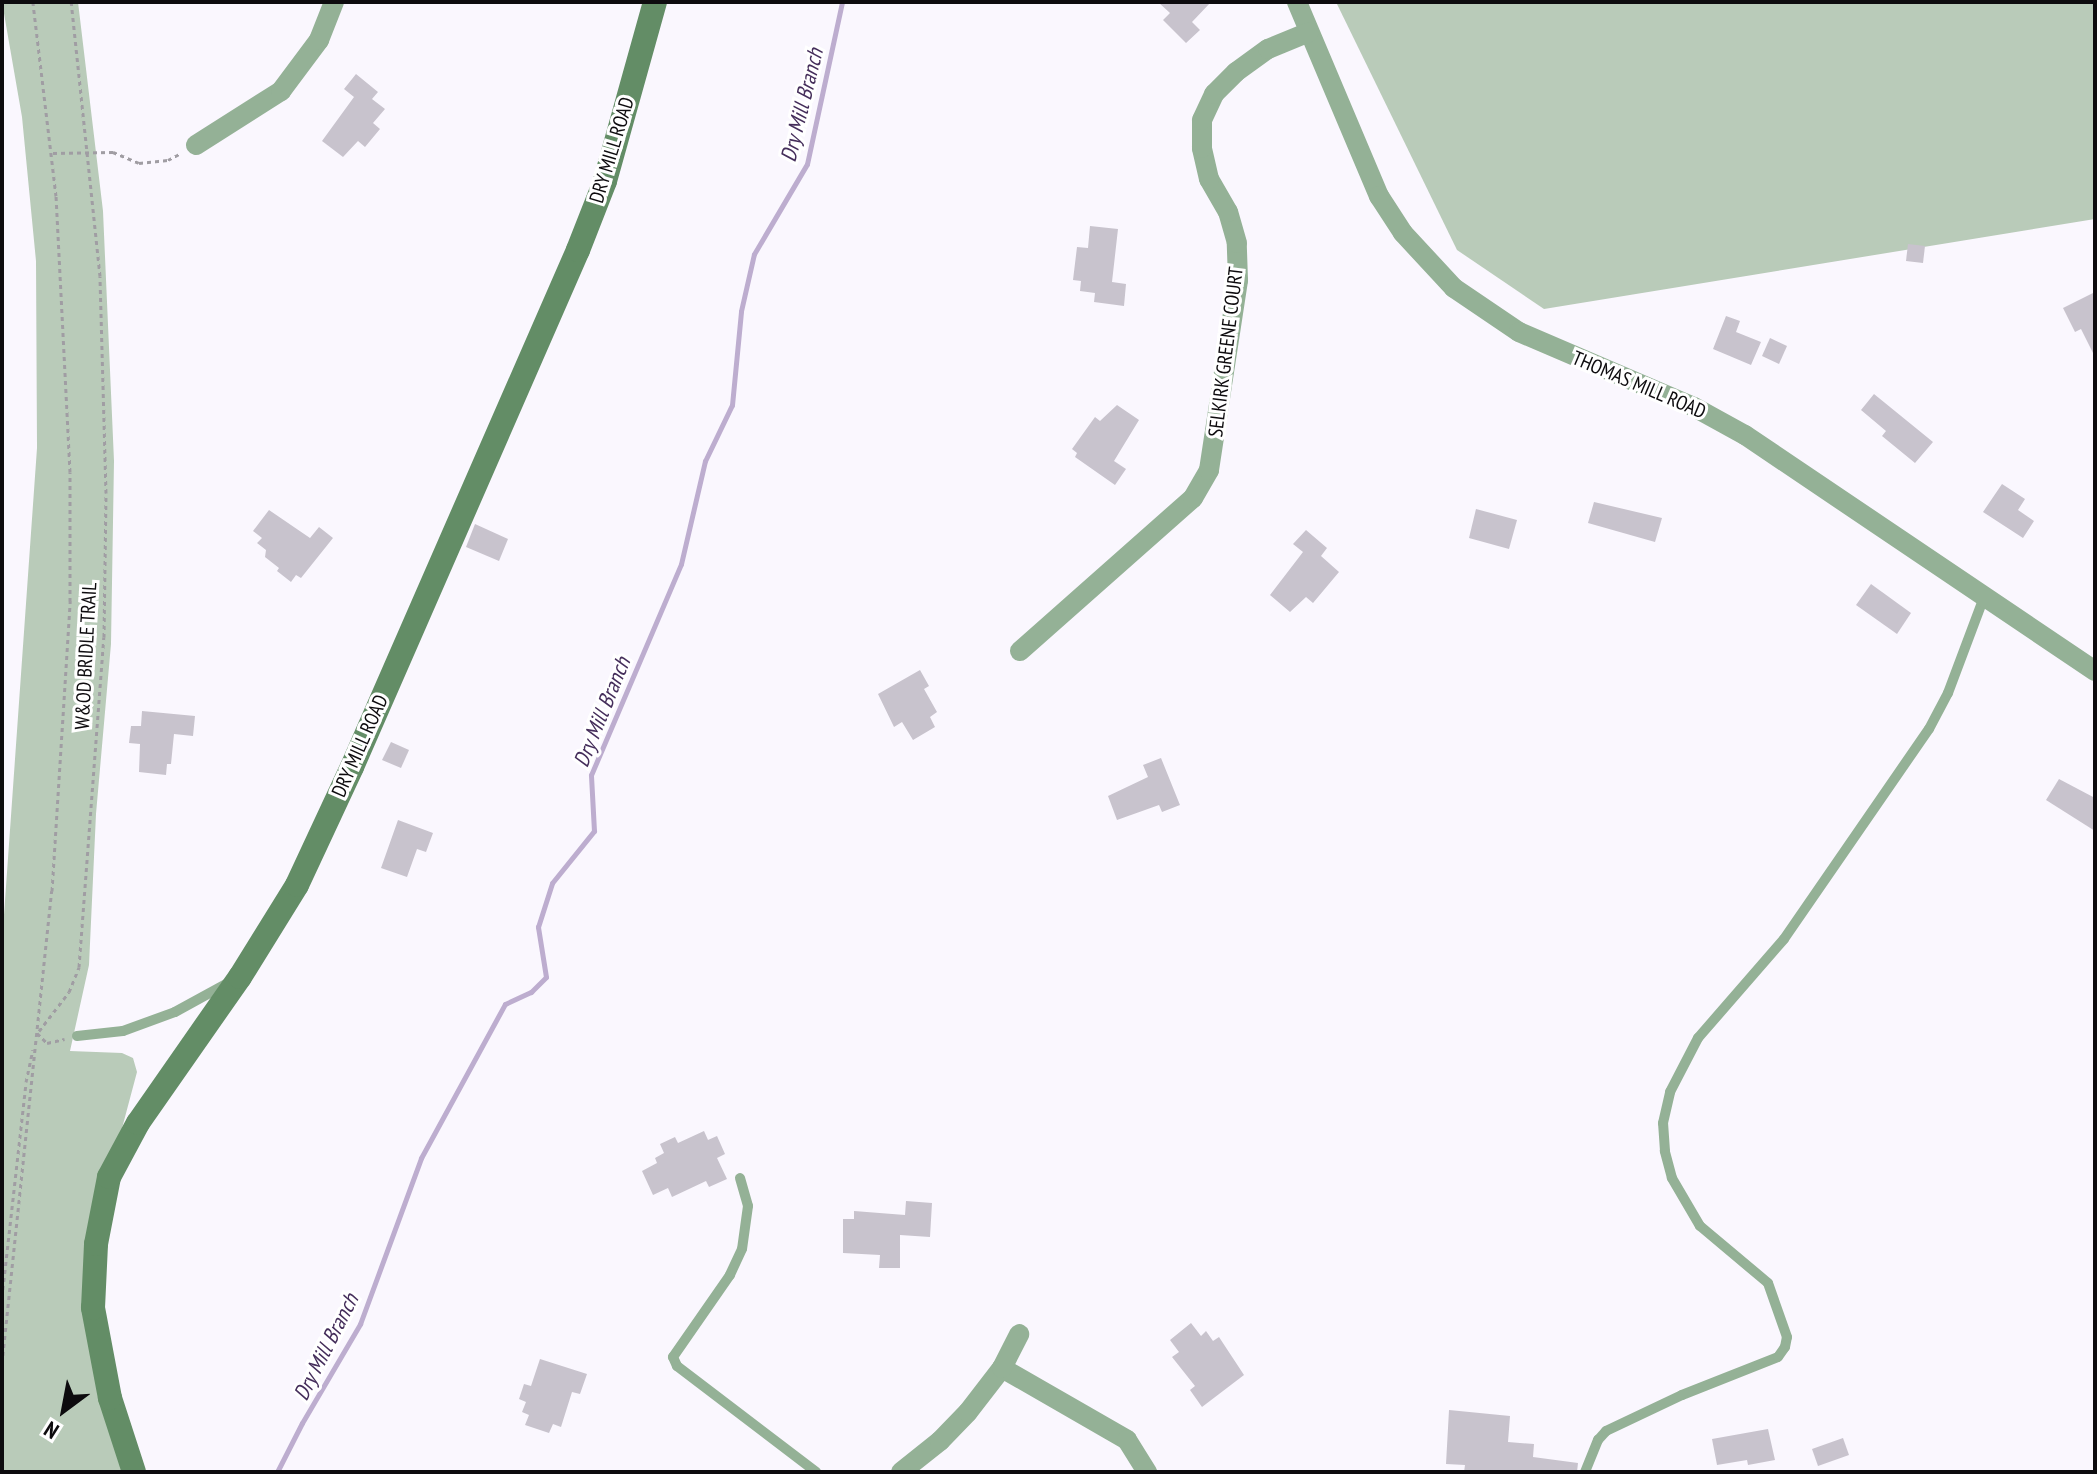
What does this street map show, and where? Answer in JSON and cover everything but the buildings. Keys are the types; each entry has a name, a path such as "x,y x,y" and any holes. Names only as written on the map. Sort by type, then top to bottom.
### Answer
{"street":[{"path":"196,145 281,91 319,40 334,2"},
{"name":"DRY MILL ROAD","path":"134,1472 110,1398 93,1308 96,1244 109,1177 138,1123 240,977 297,885 352,767 578,250 605,181 655,2"},
{"name":"THOMAS MILL ROAD","path":"1297,2 1379,196 1403,233 1454,288 1519,332 1694,407 1745,435 2095,671"},
{"name":"SELKIRK GREENE COURT","path":"1020,651 1193,498 1209,470 1238,280 1237,243 1228,212 1209,179 1202,148 1202,120 1214,94 1236,72 1268,49 1309,32"},
{"path":"901,1472 968,1412 1002,1368 1019,1334"},
{"path":"1002,1368 1127,1440 1147,1472"}],"lane":[{"path":"1585,1472 1598,1440 1606,1431 1682,1395 1778,1357 1785,1347 1787,1337 1768,1283 1700,1226 1672,1178 1665,1151 1663,1123 1670,1092 1698,1038 1784,939 1929,729 1948,693 1984,597"},
{"path":"77,1036 123,1031 175,1012 240,977"},
{"path":"740,1178 748,1206 742,1249 730,1275 673,1357 677,1366 816,1472"}],"path":[{"path":"2,1363 52,891 70,601 70,472 53,153 33,2"},
{"name":"W&OD BRIDLE TRAIL","path":"2,1297 26,1082 37,1033 69,992 79,967 104,637 106,493 100,276 71,2"},
{"path":"53,153 88,150 113,152 139,163 168,160 196,145"},
{"path":"37,1033 47,1043 77,1036"}],"green space":[{"path":"2,2 78,2 103,211 114,461 111,644 96,814 89,965 70,1051 122,1053 133,1058 137,1072 109,1177 93,1308 134,1472 2,1472 2,943 37,448 36,261 22,117"},
{"path":"1336,2 2095,2 2095,219 1544,309 1457,250"}],"waterway":[{"name":"Dry Mill Branch","path":"277,1472 360,1324 421,1158 505,1004 531,992 546,977 538,927 552,883 594,831 591,775 681,564 705,461 732,405 741,311 754,254 807,164 842,2"}]}
